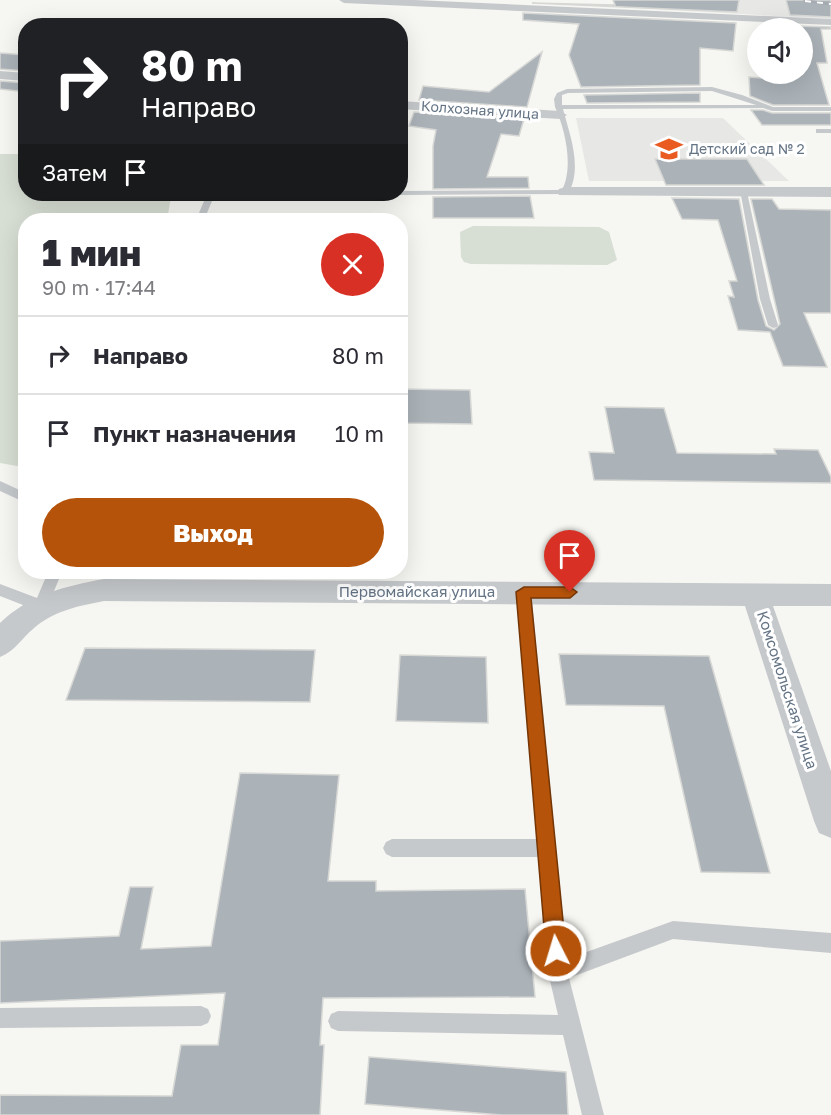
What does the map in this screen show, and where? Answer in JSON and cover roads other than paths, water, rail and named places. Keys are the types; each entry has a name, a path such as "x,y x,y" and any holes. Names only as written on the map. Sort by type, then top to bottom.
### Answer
{"street":[{"path":"344,0 831,22"},
{"path":"0,75 18,76"},
{"name":"Колхозная улица","path":"408,105 559,111"},
{"path":"565,192 831,192"},
{"name":"Первомайская улица","path":"40,606 72,596 105,590 831,595"},
{"name":"Комсомольская улица","path":"755,594 831,821"},
{"path":"0,644 11,630 40,606"}],"lane":[{"path":"408,193 565,192 571,185 573,172 559,111 559,94 573,90 704,89 730,93 765,107"},
{"path":"559,111 765,107 831,109"},
{"path":"819,131 831,131"},
{"path":"743,192 765,299 773,325"},
{"path":"0,485 18,495"},
{"path":"0,590 40,606 52,579"},
{"path":"524,592 558,972 569,1025 594,1115"},
{"path":"392,848 547,848"},
{"path":"558,972 673,930 831,943"},
{"path":"0,1018 201,1016"},
{"path":"338,1021 569,1025"}],"railway":[{"path":"805,1 831,4"}],"place":[{"name":"Детский сад № 2","path":"669,149"}]}
